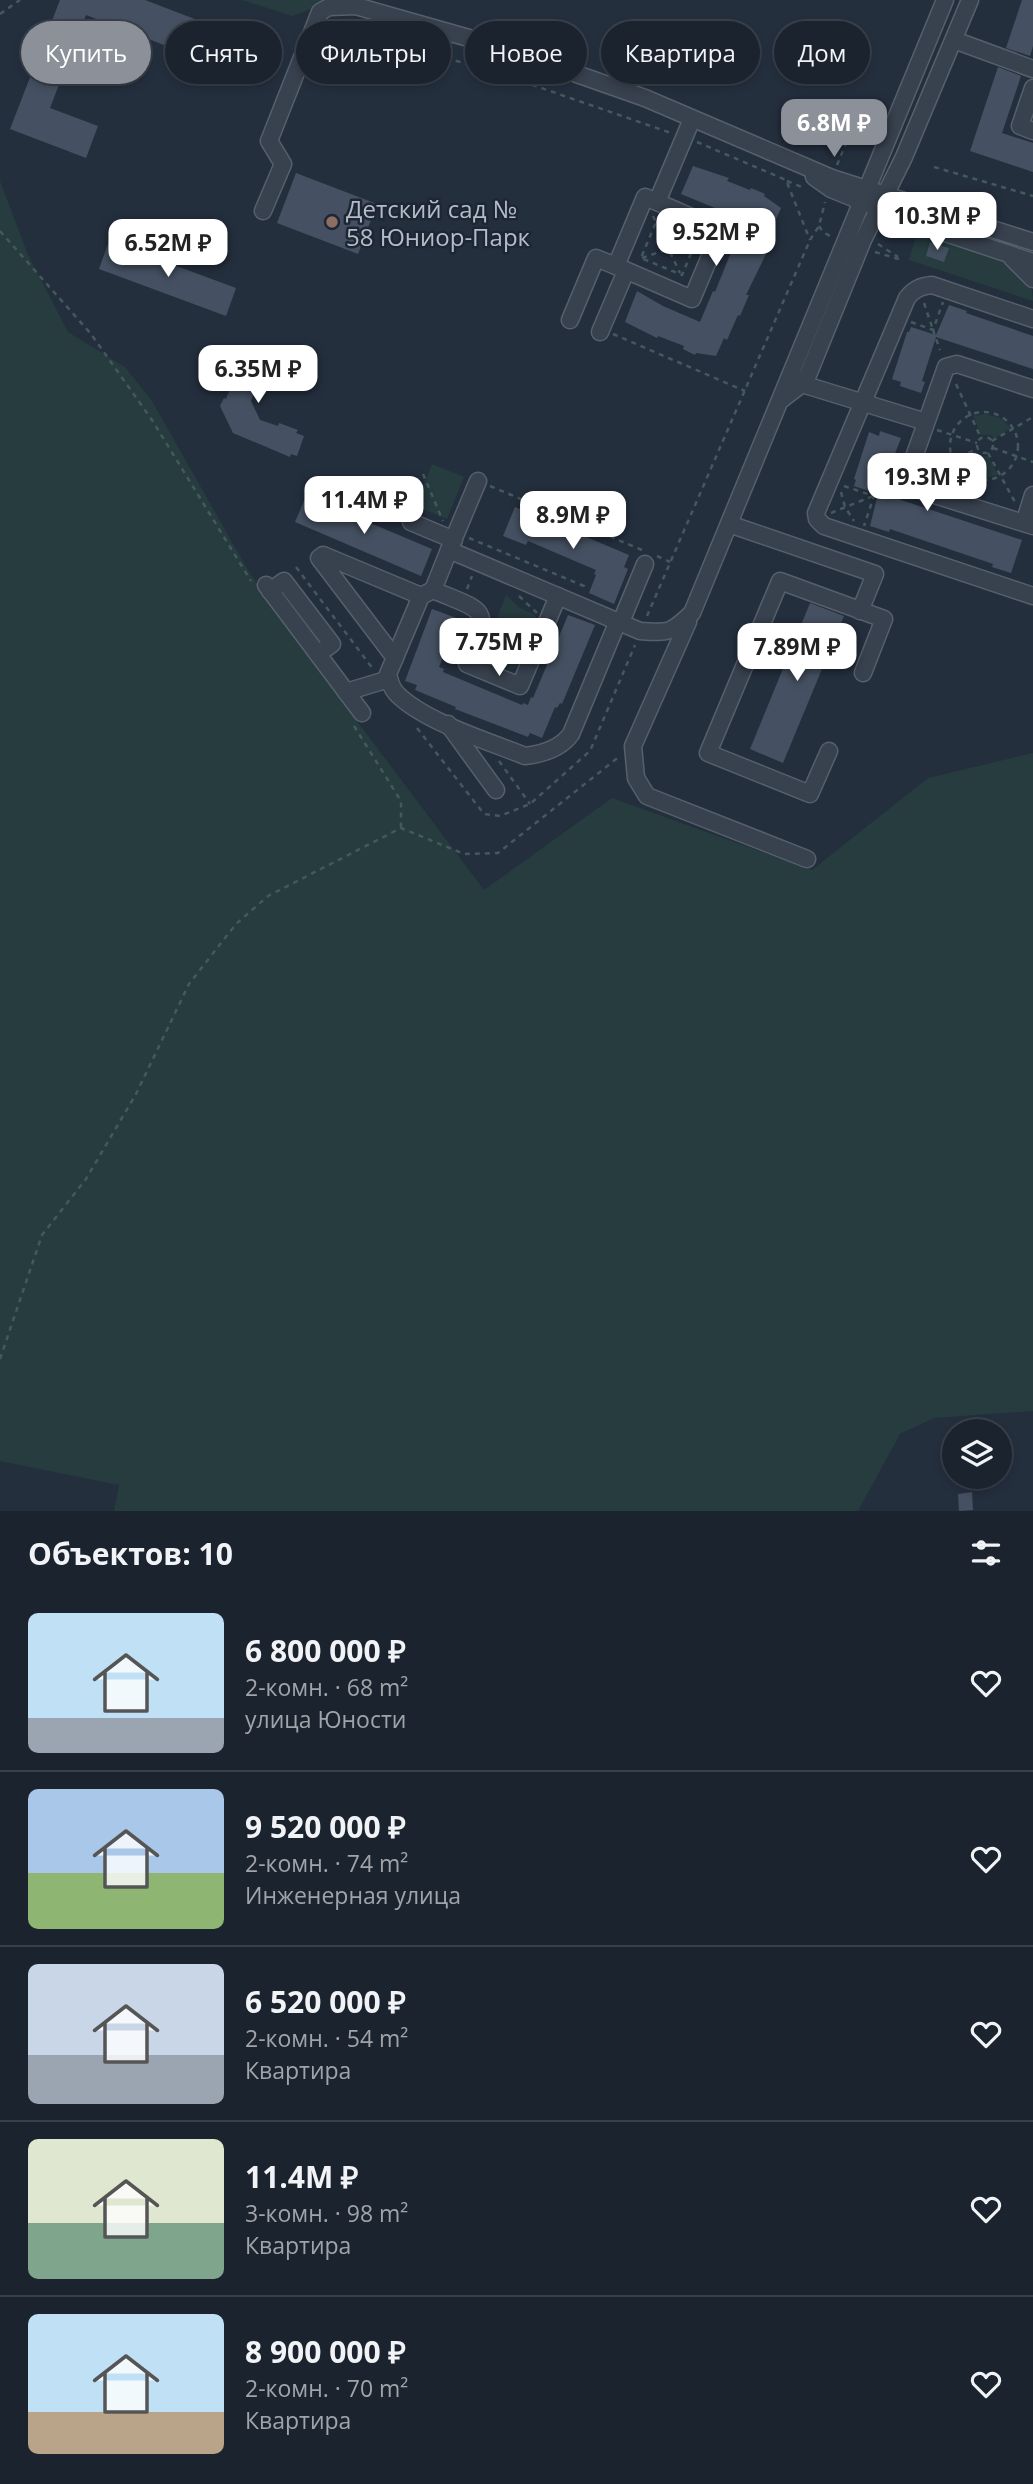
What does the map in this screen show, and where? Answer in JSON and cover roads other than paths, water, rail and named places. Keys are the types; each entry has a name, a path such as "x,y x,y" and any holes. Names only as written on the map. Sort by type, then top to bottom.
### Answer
{"street":[{"path":"807,859 647,796 636,778 633,746 692,613 945,0"},
{"path":"778,402 802,384 968,6 978,0"},
{"path":"263,211 283,164 269,141 320,12 329,6 356,6 498,46 645,98 789,160 830,183 882,201 1033,242"},
{"path":"954,40 1033,69"},
{"path":"1033,88 1020,126 1033,131"},
{"path":"600,332 621,269 651,200 692,119"},
{"path":"570,320 596,258 692,299 721,230 651,200"},
{"path":"882,201 915,223 1033,262"},
{"path":"1007,254 1033,279"},
{"path":"1033,319 932,285 918,288 907,298 816,509 817,518 824,526 1033,596"},
{"path":"1033,389 957,364 948,366 943,370 909,471 911,480 919,491 1027,523 1033,495"},
{"path":"802,384 925,424"},
{"path":"478,481 388,674 396,694 424,714 525,756 538,754 566,740 649,557"},
{"path":"411,522 452,540 478,562 640,631 675,630 692,613"},
{"path":"729,524 875,575 860,611"},
{"path":"395,658 320,558 323,555 476,608 481,615 482,628 467,663 520,686 558,596"},
{"path":"264,588 284,581 332,644 318,654 346,692 356,717"},
{"path":"829,751 810,794 708,753 780,581 884,619 863,673"},
{"path":"346,692 389,679"},
{"path":"448,724 496,790"}],"place":[{"name":"Детский сад № 58 Юниор-Парк","path":"332,222"}]}
